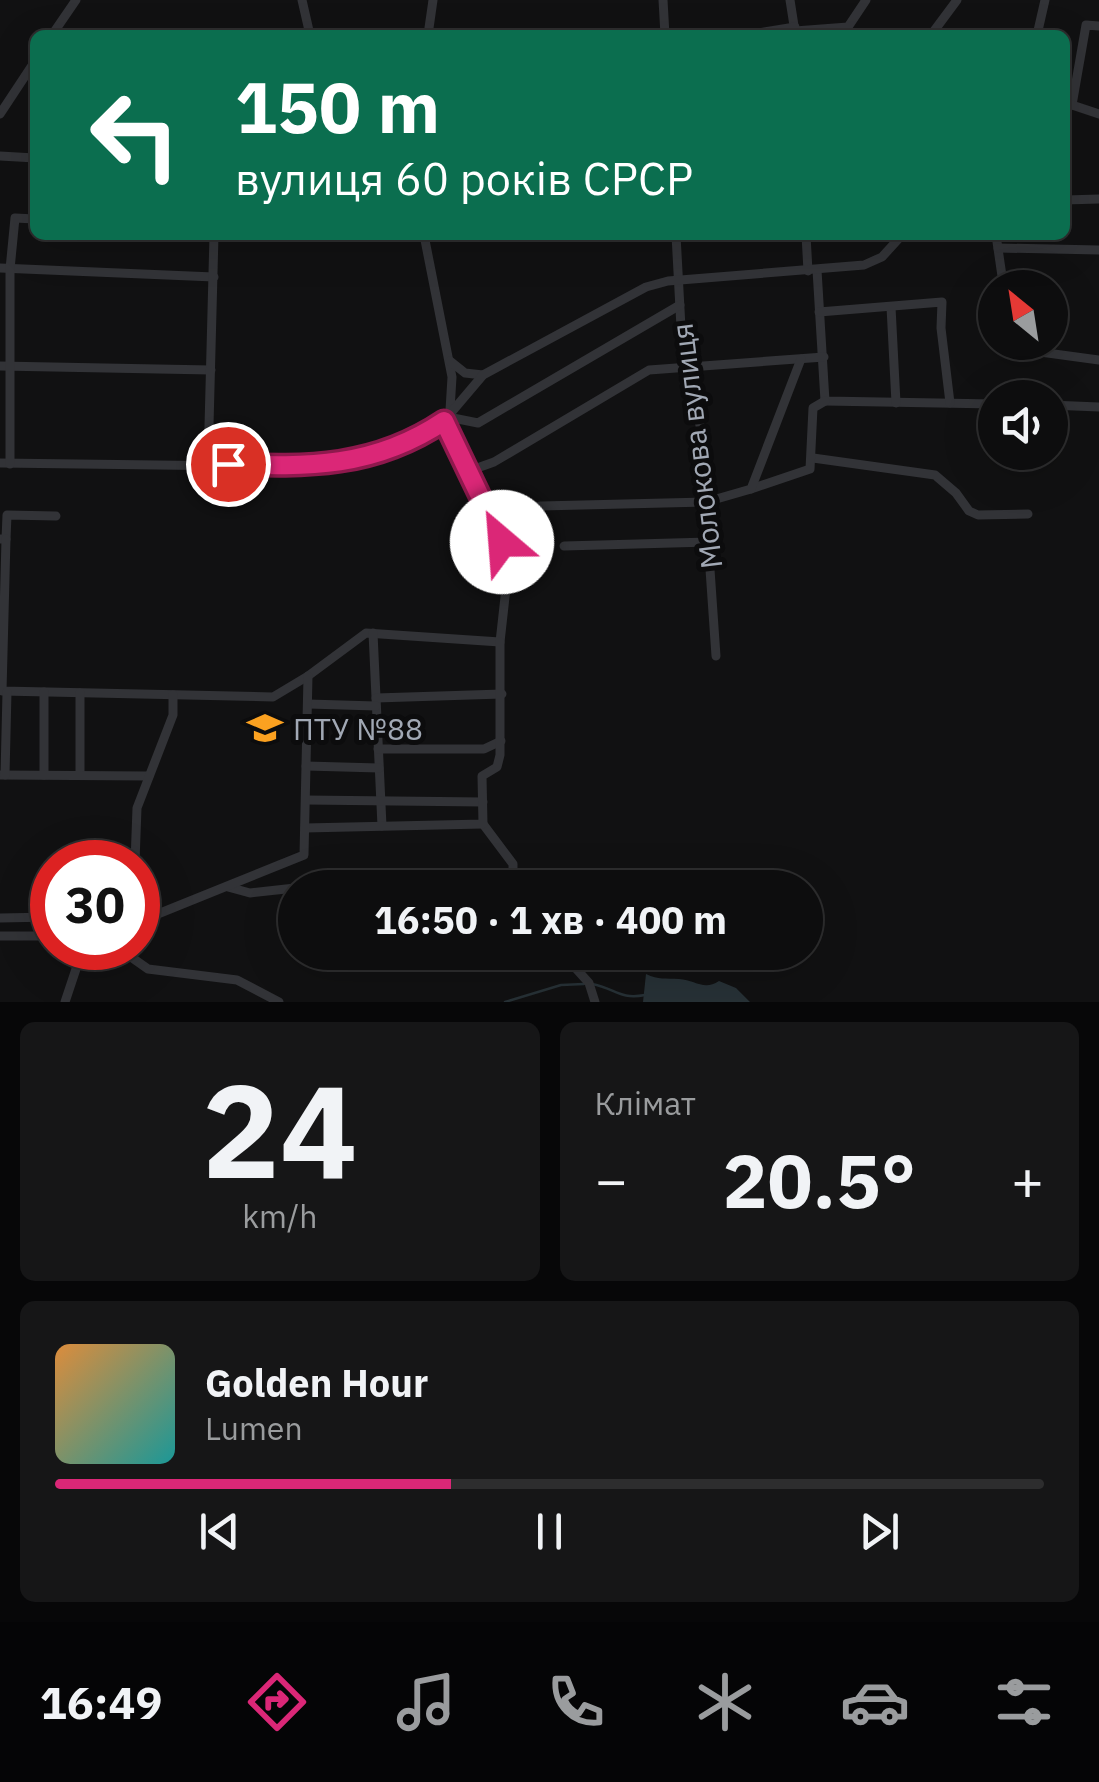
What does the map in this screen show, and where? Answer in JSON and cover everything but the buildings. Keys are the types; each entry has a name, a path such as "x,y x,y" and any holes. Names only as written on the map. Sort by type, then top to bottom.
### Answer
{"street":[{"path":"55,30 76,0"},
{"path":"302,0 309,30"},
{"path":"429,30 433,0"},
{"path":"663,0 665,30"},
{"path":"790,0 795,30"},
{"path":"808,30 848,27 866,0"},
{"path":"935,30 957,0"},
{"path":"1038,30 1046,0"},
{"path":"1070,95 1086,25 1099,26"},
{"path":"0,114 30,69"},
{"path":"1070,105 1099,114"},
{"path":"0,156 30,158"},
{"path":"1070,200 1099,199"},
{"path":"30,219 15,218 5,268 5,463 311,467 339,463 420,436 446,419 483,376 656,283 873,262 898,240"},
{"path":"208,464 214,240"},
{"path":"425,240 454,388 446,419 466,472 506,551 508,570 500,642 501,741 497,767 482,776 482,824 513,864 513,870"},
{"name":"Молокова вулиця","path":"676,240 684,382 700,425 716,656"},
{"path":"807,240 820,312 825,401"},
{"path":"997,240 1001,270"},
{"path":"998,248 1099,250"},
{"path":"5,268 214,276"},
{"path":"820,312 942,302 941,328 950,403"},
{"path":"446,419 478,423 680,305"},
{"path":"892,307 896,402"},
{"path":"1068,356 1099,360"},
{"path":"466,472 494,462 638,375 658,369 824,357"},
{"path":"448,358 465,372 483,376"},
{"path":"751,489 801,359"},
{"path":"5,366 210,370"},
{"path":"518,510 540,506 706,502 810,469 813,408 825,401 978,404"},
{"path":"1068,406 1099,407"},
{"path":"813,458 934,474 969,511 978,515 1028,514"},
{"path":"56,516 8,515 3,539 3,775 149,776"},
{"path":"564,546 709,542"},
{"path":"5,692 273,697 366,633 500,642"},
{"path":"373,633 382,826"},
{"path":"160,913 304,854 308,676"},
{"path":"44,692 44,775"},
{"path":"80,693 80,776"},
{"path":"308,704 502,694"},
{"path":"135,840 136,808 173,715 173,695"},
{"path":"378,749 484,749 501,741"},
{"path":"306,766 379,768"},
{"path":"306,800 482,802"},
{"path":"305,828 482,824"},
{"path":"228,887 250,894 278,890"},
{"path":"0,918 30,918"},
{"path":"0,936 30,936"},
{"path":"64,1002 75,970"},
{"path":"148,970 236,980 279,1002"},
{"path":"577,970 589,983 595,1002"}],"shaded area":[{"path":"646,974 704,985 719,981 736,988 750,1002 643,1002"}],"waterway":[{"path":"505,1002 561,985 584,984"},
{"path":"592,984 623,995 645,995"}],"place":[{"name":"ПТУ №88","path":"265,728"}],"route":[{"path":"228,464 311,467 339,463 420,436 444,421 502,542"}]}
